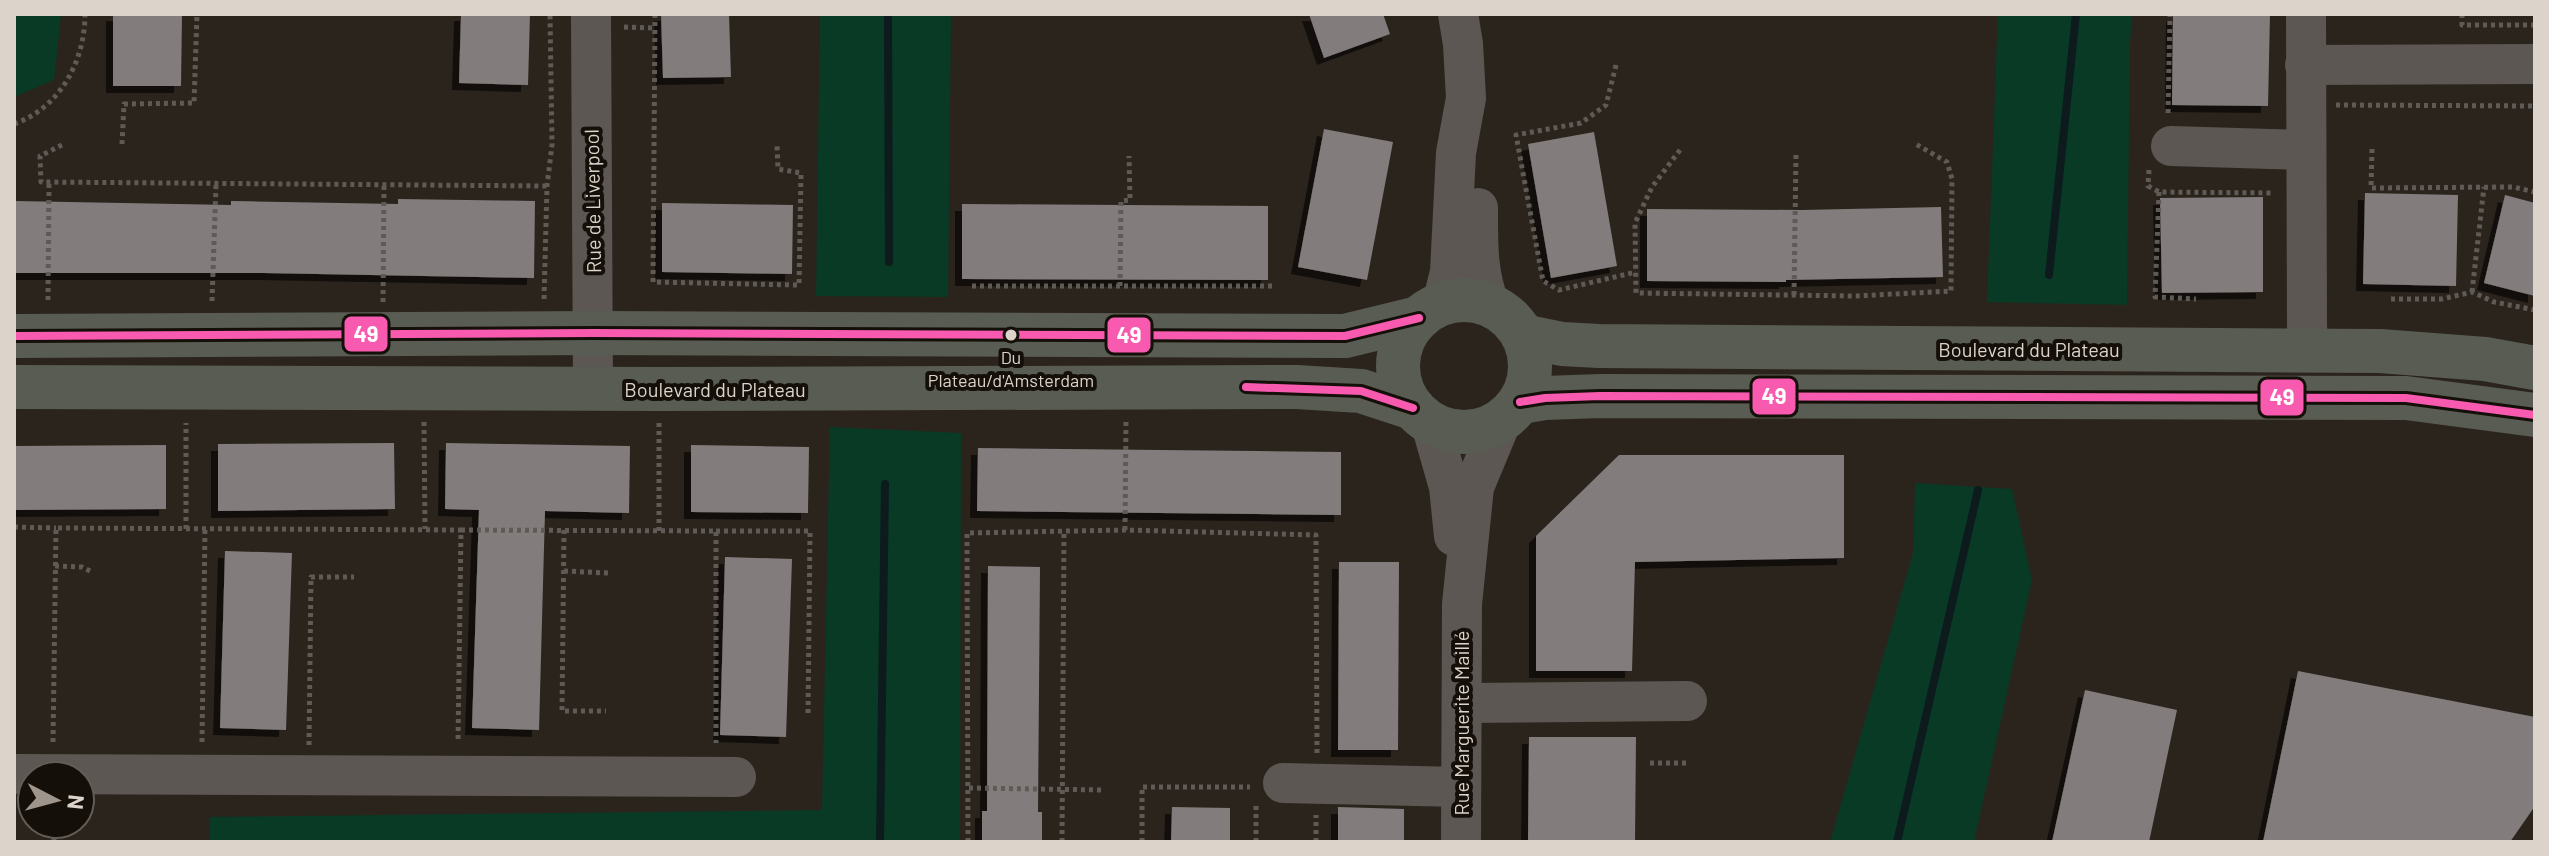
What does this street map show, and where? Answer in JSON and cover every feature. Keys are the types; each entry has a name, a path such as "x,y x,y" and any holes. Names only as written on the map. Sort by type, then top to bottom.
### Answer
{"main road":[{"path":"31,325 593,333 1345,336 1475,301 1490,305 1509,318 1523,336 1530,358 1529,381 1510,412"},
{"path":"1430,311 1405,338 1398,362 1401,386 1422,416 1454,432 1478,432 1510,412 1545,398 1600,396 2406,398 2535,415"},
{"name":"Boulevard du Plateau","path":"1523,336 1562,344 1599,346 2380,351 2485,359 2535,368"},
{"name":"Boulevard du Plateau","path":"14,387 1297,387 1361,391 1422,416"}],"street":[{"path":"1458,14 1466,98 1478,168 1480,271 1490,305"},
{"path":"2306,14 2309,351"},
{"name":"Rue de Liverpool","path":"593,389 604,20"},
{"path":"2305,65 2535,64"},
{"path":"1430,311 1451,264 1456,153 1466,98"},
{"path":"2169,131 2306,150"},
{"name":"Rue Marguerite Maillé","path":"1461,842 1462,604 1474,487 1510,412"},
{"name":"Rue Marguerite Maillé","path":"1422,416 1449,487 1462,604"},
{"path":"1462,703 1687,701"},
{"path":"14,774 308,775 726,762"},
{"path":"1285,784 1461,787"}],"path":[{"path":"14,124 30,118 64,89 85,37 85,14"},
{"path":"122,144 124,104 194,103 197,14"},
{"path":"544,301 547,186 552,145 550,14"},
{"path":"655,14 653,282 799,285 801,173 778,169 777,145"},
{"path":"2169,131 2170,14"},
{"path":"2462,14 2462,25 2535,25"},
{"path":"604,20 655,28"},
{"path":"1616,65 1606,105 1581,123 1516,135 1543,281 1559,290 1636,272"},
{"path":"2307,105 2535,106"},
{"path":"1680,150 1652,187 1635,223 1636,293 1856,296 1951,291 1952,179 1947,162 1914,143"},
{"path":"62,145 40,156 41,182 547,186"},
{"path":"2372,149 2371,188 2513,187 2535,192"},
{"path":"1794,295 1796,153"},
{"path":"1120,286 1121,201 1130,200 1129,156"},
{"path":"31,325 49,184"},
{"path":"211,314 216,185"},
{"path":"383,315 384,186"},
{"path":"2472,292 2484,187"},
{"path":"2159,192 2155,297 2196,299"},
{"path":"972,286 1272,286"},
{"path":"2391,299 2442,299 2472,292 2494,302 2535,310"},
{"path":"424,407 425,529"},
{"path":"659,408 659,531"},
{"path":"1125,530 1126,411"},
{"path":"186,421 186,529"},
{"path":"14,527 810,531 808,715"},
{"path":"53,753 56,528"},
{"path":"188,742 203,742 205,529"},
{"path":"446,745 458,745 461,530"},
{"path":"564,530 562,711 606,711"},
{"path":"968,842 967,533 1125,530 1316,535 1285,784 1256,842"},
{"path":"716,531 726,762"},
{"path":"1062,842 1064,531"},
{"path":"55,566 82,567 92,572"},
{"path":"564,571 608,573"},
{"path":"308,775 311,577 354,577"},
{"path":"1650,763 1686,763"},
{"path":"1142,842 1142,787 1285,784"},
{"path":"1285,784 1316,842"},
{"path":"969,788 1104,790"}],"green space":[{"path":"14,14 61,14 54,80 14,97"},
{"path":"820,14 951,14 948,297 816,296"},
{"path":"1998,14 2132,14 2127,305 1987,302"},
{"path":"830,427 961,433 960,842 210,842 210,817 822,810"},
{"path":"1915,483 2012,489 2032,580 1974,842 1830,842 1913,553"}],"building":[{"path":"113,14 182,14 181,86 113,86"},
{"path":"461,14 530,14 528,85 459,83"},
{"path":"661,14 729,14 731,77 663,78"},
{"path":"1309,14 1383,14 1390,34 1324,58"},
{"path":"2173,14 2270,14 2268,106 2172,105"},
{"path":"1324,129 1393,142 1367,280 1298,267"},
{"path":"1594,132 1617,266 1551,278 1528,144"},
{"path":"2365,193 2458,195 2456,286 2363,284"},
{"path":"2505,195 2535,203 2535,296 2484,283"},
{"path":"2263,197 2263,292 2162,293 2160,198"},
{"path":"398,199 535,201 534,278 264,273 14,273 14,201 231,205 231,201 398,204"},
{"path":"662,203 793,205 792,274 662,272"},
{"path":"962,204 1268,206 1268,280 962,279"},
{"path":"1941,207 1943,277 1786,282 1647,281 1647,209"},
{"path":"394,443 395,509 218,511 218,444"},
{"path":"446,443 630,446 629,513 545,511 539,730 472,728 479,510 445,509"},
{"path":"166,445 166,509 14,510 14,446"},
{"path":"691,445 809,447 808,513 691,512"},
{"path":"978,448 1341,452 1341,515 977,511"},
{"path":"1619,455 1844,455 1844,558 1635,562 1632,671 1536,671 1536,536"},
{"path":"225,551 292,553 286,730 220,728"},
{"path":"725,557 792,559 786,737 720,735"},
{"path":"1339,562 1399,562 1398,750 1338,750"},
{"path":"988,566 1040,567 1038,812 1042,812 1042,842 982,842 982,811 987,811"},
{"path":"2298,671 2535,717 2535,806 2510,842 2263,842"},
{"path":"2085,690 2177,710 2149,842 2052,842"},
{"path":"1529,737 1636,737 1635,842 1528,842"},
{"path":"1172,807 1230,808 1230,842 1171,842"},
{"path":"1338,807 1404,809 1404,842 1338,842"}],"waterway":[{"path":"888,14 889,262"},
{"path":"2049,275 2076,14"},
{"path":"880,842 885,484"},
{"path":"1897,842 1978,490"}],"transit line":[{"name":"49","path":"14,336 593,333 1345,336 1419,318"},
{"name":"49","path":"1246,387 1361,391 1413,408"},
{"name":"49","path":"1520,402 1600,396 2406,398 2535,415"}],"place":[{"name":"Du Plateau/d'Amsterdam","path":"1011,335"}]}
